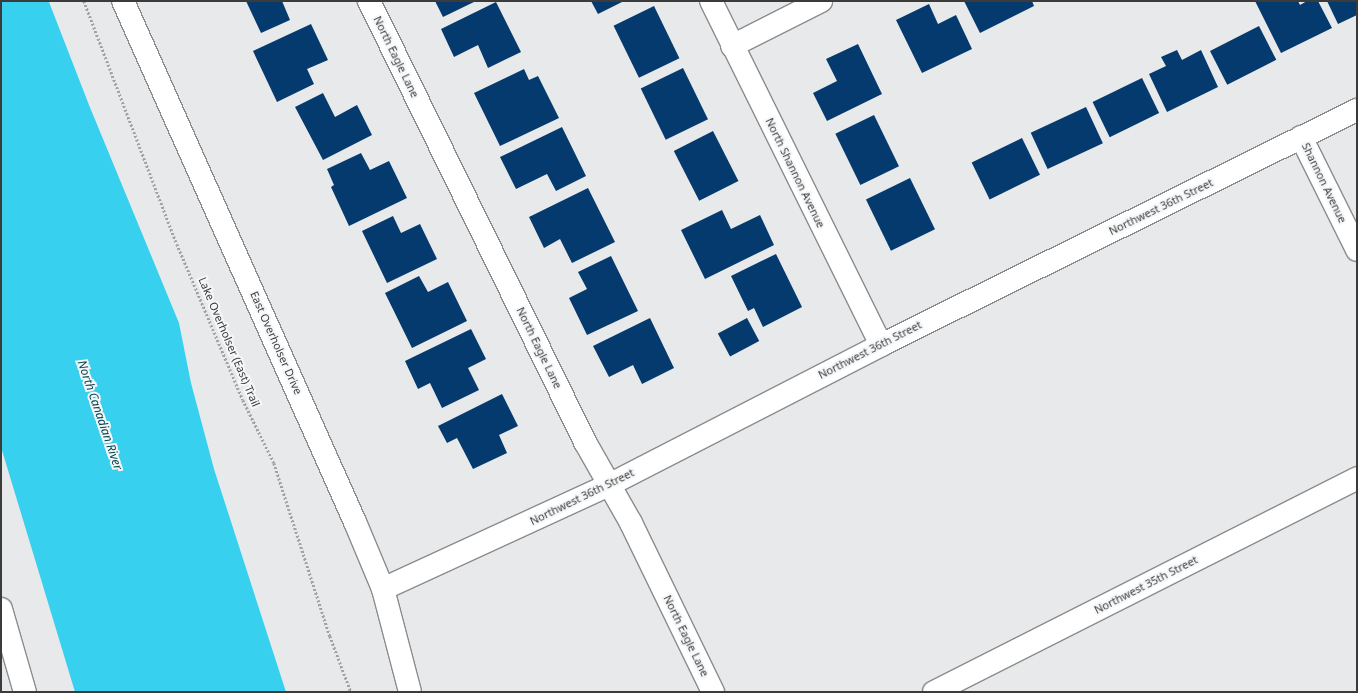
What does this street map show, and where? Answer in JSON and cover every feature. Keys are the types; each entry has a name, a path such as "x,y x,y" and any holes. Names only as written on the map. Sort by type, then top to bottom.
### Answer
{"street":[{"name":"East Overholser Drive","path":"123,1 383,589 410,692"},
{"name":"North Eagle Lane","path":"369,1 584,442 631,523 713,692"},
{"name":"North Shannon Avenue","path":"711,1 880,345"},
{"path":"732,46 821,1"},
{"name":"Northwest 36th Street","path":"383,589 609,485 880,345 1357,110"},
{"name":"Shannon Avenue","path":"1301,137 1357,250"},
{"name":"Northwest 35th Street","path":"934,692 1357,478"},
{"path":"1,609 26,692"}],"path":[{"name":"Lake Overholser (East) Trail","path":"84,1 177,244 244,400 274,463 330,636 352,692"}],"water":[{"name":"North Canadian River","path":"1,1 49,2 89,105 179,323 191,383 214,469 286,692 75,692 1,447"}],"building":[{"path":"246,1 282,1 290,20 261,33"},
{"path":"435,1 476,1 443,17"},
{"path":"591,1 624,1 598,14"},
{"path":"964,1 1032,1 1034,6 980,33"},
{"path":"1255,1 1298,1 1300,5 1307,1 1318,1 1332,28 1281,53"},
{"path":"1327,1 1357,1 1357,15 1338,24"},
{"path":"496,2 521,52 488,68 478,45 454,57 441,29"},
{"path":"929,4 938,24 956,15 972,49 922,73 896,20"},
{"path":"654,6 679,58 639,78 614,26"},
{"path":"311,24 328,60 307,69 314,84 277,102 253,51"},
{"path":"1259,26 1276,60 1227,85 1210,51"},
{"path":"858,44 882,94 827,121 813,93 837,81 826,59"},
{"path":"1177,50 1182,60 1201,50 1218,87 1167,112 1149,74 1166,66 1161,57"},
{"path":"683,68 708,119 666,140 641,89"},
{"path":"524,69 529,80 538,76 559,118 500,146 474,93"},
{"path":"1142,78 1159,113 1110,137 1093,102"},
{"path":"323,93 335,117 357,105 372,135 323,160 295,107"},
{"path":"1086,107 1103,143 1048,169 1031,133"},
{"path":"874,115 899,166 860,185 835,134"},
{"path":"562,127 586,176 556,191 547,174 516,189 500,157"},
{"path":"713,131 738,181 699,201 674,151"},
{"path":"1022,138 1040,175 990,199 972,163"},
{"path":"361,153 370,170 389,161 407,198 349,226 331,187 334,185 327,169"},
{"path":"910,178 935,229 891,251 866,199"},
{"path":"588,188 615,242 572,263 560,239 544,248 529,217"},
{"path":"722,210 731,229 760,215 774,245 705,279 681,230"},
{"path":"393,216 401,233 420,224 437,259 387,283 362,231"},
{"path":"776,254 802,307 763,327 754,308 748,311 731,276"},
{"path":"611,256 638,311 587,335 569,298 587,289 578,272"},
{"path":"419,276 428,292 448,282 467,321 412,348 385,293"},
{"path":"650,318 674,368 642,384 633,365 609,377 593,346"},
{"path":"747,318 759,341 730,356 718,333"},
{"path":"471,329 486,359 468,368 479,390 442,408 430,383 418,389 405,361"},
{"path":"502,394 518,426 499,435 507,453 473,469 457,438 447,443 438,426"}]}
